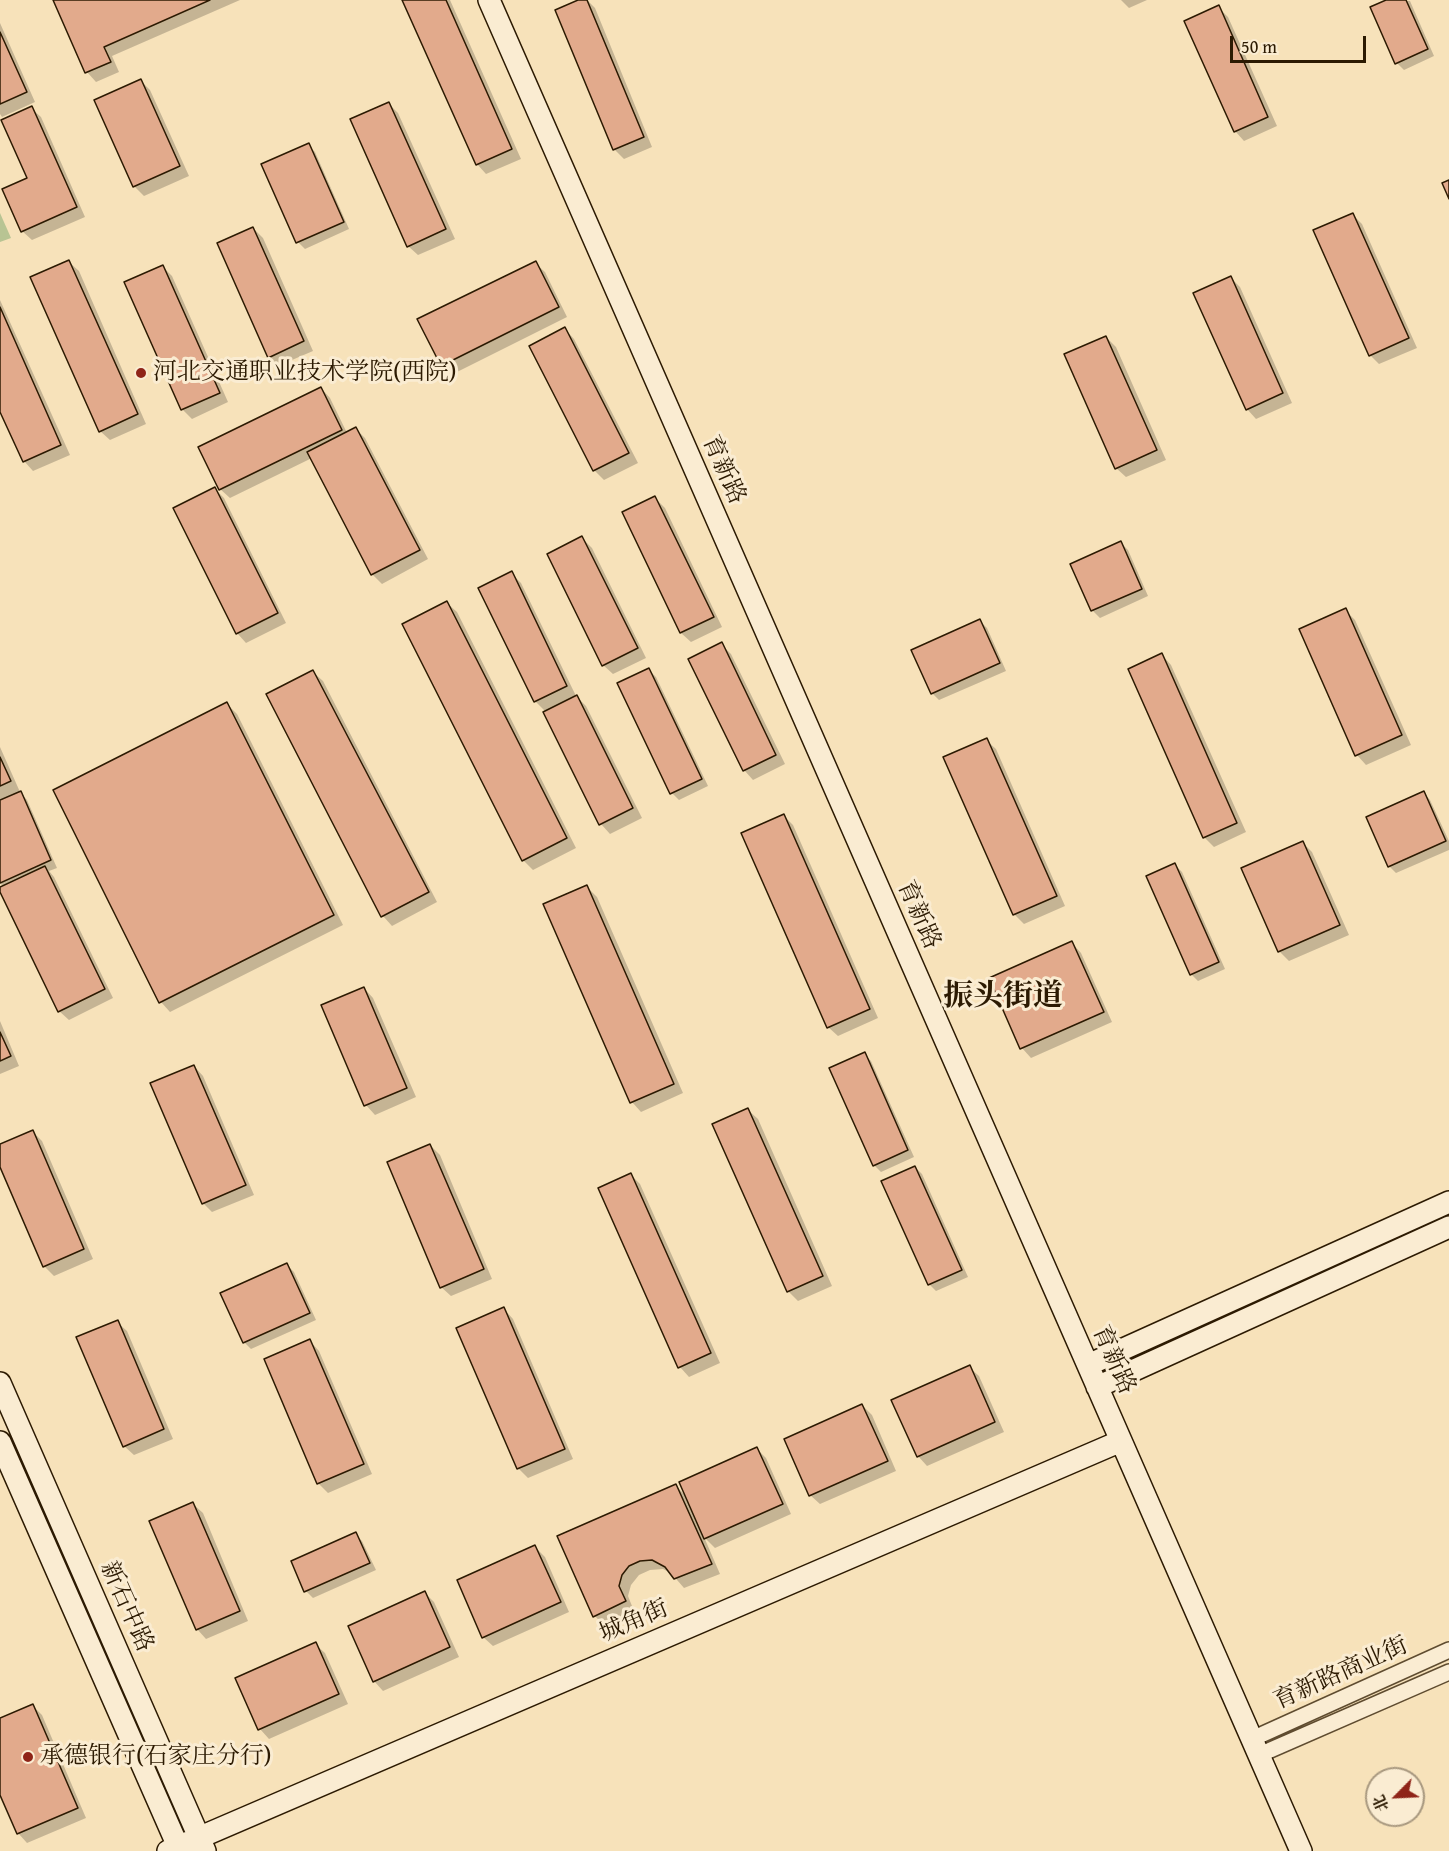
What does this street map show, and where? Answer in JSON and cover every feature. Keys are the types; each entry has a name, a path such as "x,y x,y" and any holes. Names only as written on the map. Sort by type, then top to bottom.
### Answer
{"street":[{"name":"育新路","path":"489,0 1301,1851"},
{"path":"1088,1365 1449,1202"},
{"path":"1097,1387 1449,1227"},
{"name":"新石中路","path":"0,1383 202,1844"},
{"name":"城角街","path":"175,1850 202,1844 1121,1441"},
{"name":"新石中路","path":"0,1442 175,1850"},
{"name":"育新路商业街","path":"1255,1747 1449,1650"},
{"name":"育新路商业街","path":"1255,1747 1449,1672"}],"green space":[{"path":"0,213 11,238 0,242"}],"building":[{"path":"53,0 210,0 104,47 111,62 85,73"},
{"path":"402,0 446,0 512,149 476,165"},
{"path":"578,0 587,0 644,137 613,150 555,10"},
{"path":"1386,0 1406,0 1428,49 1395,64 1370,7"},
{"path":"1219,5 1268,117 1234,132 1184,21"},
{"path":"0,32 27,92 0,104"},
{"path":"141,79 180,166 133,187 94,100"},
{"path":"389,102 446,229 407,247 350,119"},
{"path":"32,106 77,207 21,232 2,189 27,178 1,120"},
{"path":"309,143 344,222 296,243 261,164"},
{"path":"1449,180 1449,199 1442,183"},
{"path":"1353,213 1409,338 1369,356 1313,230"},
{"path":"253,227 304,341 268,358 217,243"},
{"path":"69,260 138,414 99,432 30,277"},
{"path":"536,261 559,307 441,366 417,319"},
{"path":"163,265 220,393 181,410 124,282"},
{"path":"1231,276 1283,393 1246,410 1193,293"},
{"path":"0,307 61,445 23,462 0,412"},
{"path":"565,327 629,453 593,471 529,346"},
{"path":"1106,336 1157,450 1115,469 1064,354"},
{"path":"321,387 342,430 219,490 198,447"},
{"path":"356,427 420,550 371,575 307,452"},
{"path":"215,487 278,613 236,634 173,508"},
{"path":"655,496 714,617 680,633 622,512"},
{"path":"582,536 638,648 602,666 547,554"},
{"path":"1121,541 1142,589 1091,611 1070,564"},
{"path":"512,571 567,686 534,702 478,588"},
{"path":"447,601 567,838 522,861 402,624"},
{"path":"1346,608 1402,735 1355,756 1299,629"},
{"path":"980,619 1000,663 931,694 911,650"},
{"path":"722,642 776,755 743,771 688,659"},
{"path":"1162,653 1237,823 1203,838 1128,669"},
{"path":"649,668 702,779 670,794 617,683"},
{"path":"313,670 429,892 381,917 266,694"},
{"path":"577,695 633,808 599,825 543,712"},
{"path":"227,702 334,915 159,1003 53,790"},
{"path":"987,738 1057,896 1013,915 943,757"},
{"path":"0,757 11,781 0,786"},
{"path":"21,791 51,860 0,883 0,800"},
{"path":"1424,791 1446,841 1388,867 1366,817"},
{"path":"784,814 870,1009 827,1028 741,833"},
{"path":"1303,841 1340,925 1278,952 1241,868"},
{"path":"1175,863 1219,962 1190,975 1146,876"},
{"path":"45,866 105,989 58,1012 0,892 0,887"},
{"path":"587,885 674,1084 630,1103 543,904"},
{"path":"1072,941 1104,1012 1020,1049 989,978"},
{"path":"364,987 407,1088 364,1106 321,1005"},
{"path":"0,1032 11,1056 0,1061"},
{"path":"865,1052 908,1150 873,1166 829,1068"},
{"path":"194,1065 246,1185 202,1204 150,1083"},
{"path":"748,1108 823,1276 787,1292 712,1124"},
{"path":"33,1130 84,1249 43,1267 0,1167 0,1144"},
{"path":"430,1144 484,1269 440,1288 387,1162"},
{"path":"915,1166 962,1270 928,1285 881,1181"},
{"path":"631,1173 711,1353 678,1368 598,1188"},
{"path":"287,1263 310,1313 243,1343 220,1293"},
{"path":"504,1307 565,1449 517,1469 456,1328"},
{"path":"118,1320 164,1429 123,1447 76,1337"},
{"path":"310,1339 364,1464 317,1484 264,1359"},
{"path":"970,1365 995,1422 917,1457 891,1400"},
{"path":"862,1404 888,1461 809,1496 784,1439"},
{"path":"757,1447 783,1504 704,1539 679,1482"},
{"path":"676,1484 712,1564 674,1579 665,1567 652,1560 640,1561 629,1566 622,1575 619,1586 626,1601 593,1617 557,1536"},
{"path":"193,1502 240,1611 196,1630 149,1521"},
{"path":"356,1532 370,1563 304,1592 291,1561"},
{"path":"535,1545 561,1602 482,1638 457,1580"},
{"path":"425,1591 450,1647 373,1682 348,1626"},
{"path":"316,1642 339,1694 258,1730 235,1678"},
{"name":"承德银行(石家庄分行)","path":"33,1704 78,1808 17,1834 0,1795 0,1718"}],"place":[{"name":"河北交通职业技术学院(西院)","path":"141,373"},
{"name":"承德银行(石家庄分行)","path":"28,1757"}],"district":[{"name":"振头街道","path":"1003,997"}]}
